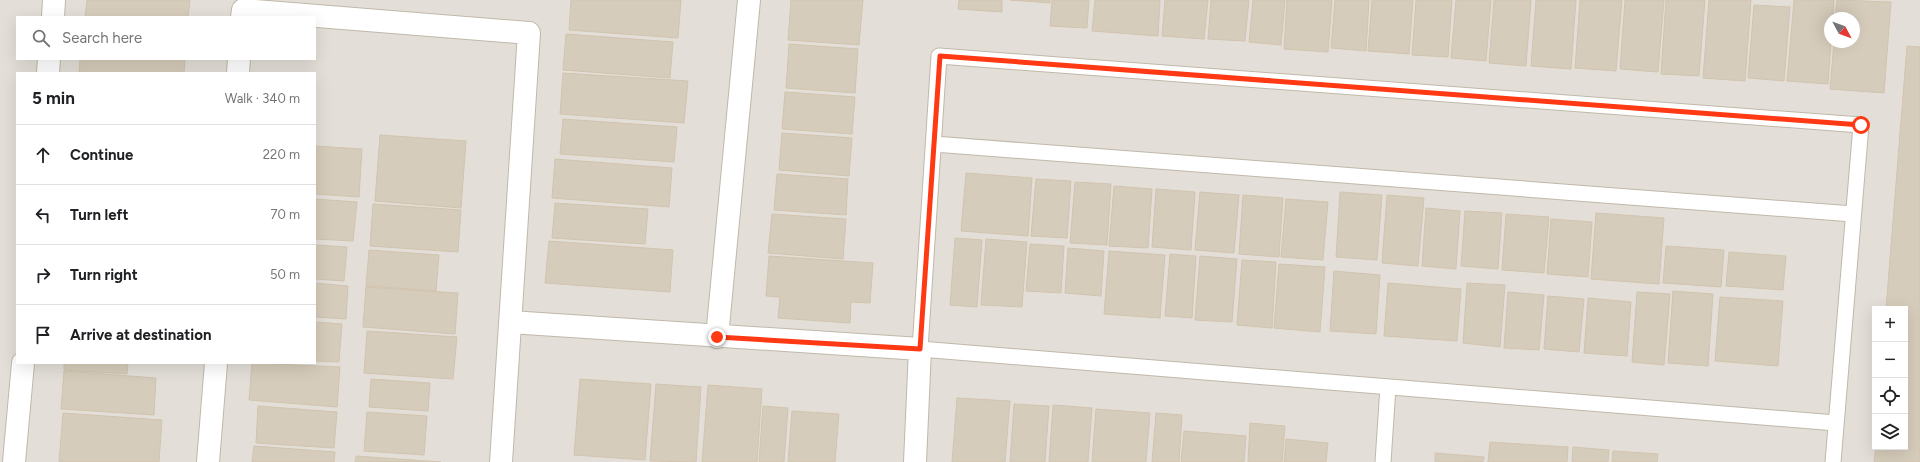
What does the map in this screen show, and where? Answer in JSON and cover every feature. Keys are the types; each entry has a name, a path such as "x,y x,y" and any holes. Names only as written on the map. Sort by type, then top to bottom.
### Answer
{"street":[{"path":"52,16 54,0"},
{"path":"717,337 749,0"},
{"path":"242,16 243,10 529,33 501,462"},
{"path":"48,72 49,60"},
{"path":"238,72 239,60"},
{"path":"510,322 717,337 920,349 915,462"},
{"path":"14,462 23,364"},
{"path":"208,462 216,364"}],"lane":[{"path":"1833,462 1861,125 940,56 920,349 1836,423"},
{"path":"934,144 1853,214"},
{"path":"1383,462 1388,387"}],"shaded area":[{"path":"0,0 1920,0 1920,462 0,462"}],"building":[{"path":"87,0 190,0 188,16 85,16"},
{"path":"571,0 681,0 678,38 569,30"},
{"path":"791,0 863,0 859,45 788,40"},
{"path":"959,0 1002,0 1002,12 958,9"},
{"path":"1010,0 1050,0 1050,3"},
{"path":"1052,0 1089,0 1087,28 1050,26"},
{"path":"1095,0 1160,0 1158,36 1092,31"},
{"path":"1165,0 1208,0 1204,39 1162,36"},
{"path":"1211,0 1249,0 1245,41 1208,39"},
{"path":"1253,0 1285,0 1281,45 1249,42"},
{"path":"1287,0 1332,0 1328,52 1284,49"},
{"path":"1335,0 1369,0 1366,51 1331,48"},
{"path":"1372,0 1413,0 1409,54 1368,51"},
{"path":"1416,0 1452,0 1448,57 1412,55"},
{"path":"1456,0 1491,0 1486,61 1451,58"},
{"path":"1494,0 1531,0 1526,66 1489,63"},
{"path":"1536,0 1576,0 1571,69 1531,66"},
{"path":"1580,0 1622,0 1616,71 1575,68"},
{"path":"1625,0 1664,0 1658,72 1620,69"},
{"path":"1666,0 1705,0 1699,76 1661,74"},
{"path":"1709,0 1751,0 1745,81 1703,78"},
{"path":"1794,0 1834,0 1833,12 1824,12 1824,48 1831,48 1828,84 1787,81"},
{"path":"1837,0 1891,2 1884,93 1830,89 1833,48 1860,48 1860,12 1836,12"},
{"path":"1754,5 1790,7 1784,81 1748,78"},
{"path":"566,34 673,42 670,78 563,70"},
{"path":"789,44 858,49 855,93 786,88"},
{"path":"1907,46 1920,47 1920,462 1874,462 1876,450 1908,450 1908,306 1886,306"},
{"path":"80,60 185,60 184,72 79,72"},
{"path":"563,73 688,81 684,123 560,114"},
{"path":"785,92 855,97 852,134 782,129"},
{"path":"563,119 677,127 674,162 560,154"},
{"path":"782,133 852,138 849,176 779,170"},
{"path":"380,135 466,141 461,208 375,201"},
{"path":"316,146 362,149 359,197 316,194"},
{"path":"555,159 672,168 669,207 552,198"},
{"path":"966,173 1032,178 1028,236 961,231"},
{"path":"777,174 848,179 846,215 774,210"},
{"path":"1036,179 1071,181 1067,238 1031,236"},
{"path":"1075,182 1111,184 1107,245 1070,243"},
{"path":"1114,186 1152,189 1148,248 1109,246"},
{"path":"1156,189 1195,192 1191,250 1152,247"},
{"path":"1200,192 1239,195 1234,253 1195,250"},
{"path":"1340,192 1382,195 1377,260 1336,257"},
{"path":"1243,195 1283,198 1279,257 1239,254"},
{"path":"1387,195 1424,198 1418,266 1382,263"},
{"path":"316,199 357,202 353,241 316,239"},
{"path":"1286,199 1328,202 1323,260 1281,257"},
{"path":"555,203 648,209 645,244 552,238"},
{"path":"373,204 461,210 458,252 370,246"},
{"path":"1426,208 1460,211 1456,269 1422,266"},
{"path":"1465,211 1502,213 1498,269 1461,266"},
{"path":"1596,213 1664,218 1659,284 1591,279"},
{"path":"772,214 846,219 843,259 768,253"},
{"path":"1506,214 1549,217 1544,273 1502,270"},
{"path":"1551,219 1592,222 1588,277 1547,274"},
{"path":"955,238 982,240 977,307 950,305"},
{"path":"986,239 1027,242 1022,307 981,305"},
{"path":"549,241 673,250 670,292 545,283"},
{"path":"1030,244 1064,246 1061,293 1026,291"},
{"path":"316,245 347,247 344,281 316,279"},
{"path":"1666,246 1724,250 1721,287 1663,283"},
{"path":"1068,248 1104,251 1101,296 1065,293"},
{"path":"369,250 439,255 436,291 366,286"},
{"path":"1109,251 1165,255 1160,318 1104,314"},
{"path":"1729,252 1786,256 1783,290 1726,286"},
{"path":"1170,254 1196,256 1192,318 1165,316"},
{"path":"769,256 873,263 870,303 851,302 850,323 778,318 780,297 766,296"},
{"path":"1200,256 1237,259 1232,322 1195,320"},
{"path":"1242,260 1276,262 1272,328 1237,325"},
{"path":"1279,264 1325,267 1320,332 1274,328"},
{"path":"1334,271 1380,275 1376,334 1330,331"},
{"path":"316,283 348,286 346,319 316,317"},
{"path":"1388,283 1461,289 1457,341 1384,336"},
{"path":"1467,283 1505,285 1500,347 1463,343"},
{"path":"366,287 458,293 455,334 363,327"},
{"path":"1673,291 1713,294 1708,366 1668,363"},
{"path":"1508,292 1544,295 1539,350 1504,348"},
{"path":"1637,292 1670,294 1664,365 1632,362"},
{"path":"1548,296 1584,299 1579,352 1544,349"},
{"path":"1720,297 1783,301 1778,366 1715,361"},
{"path":"1588,298 1631,302 1627,356 1584,353"},
{"path":"316,322 342,324 339,362 316,361"},
{"path":"367,331 457,337 453,379 364,373"},
{"path":"64,364 128,364 127,374 64,370"},
{"path":"252,364 340,367 337,407 249,400"},
{"path":"64,371 156,378 154,415 61,409"},
{"path":"371,379 430,383 428,411 369,407"},
{"path":"580,379 651,384 645,460 574,455"},
{"path":"656,384 701,387 696,462 650,461"},
{"path":"708,385 762,389 757,462 702,462"},
{"path":"957,398 1010,401 1005,462 952,462"},
{"path":"1014,404 1049,406 1045,462 1010,462"},
{"path":"1053,405 1092,408 1088,462 1049,462"},
{"path":"258,406 337,412 334,448 256,443"},
{"path":"763,406 788,408 784,462 759,462"},
{"path":"1096,409 1150,413 1146,462 1092,462"},
{"path":"792,411 839,414 835,462 788,462"},
{"path":"367,412 427,416 424,455 364,451"},
{"path":"63,413 162,420 159,462 59,462"},
{"path":"1156,413 1182,415 1179,462 1152,462"},
{"path":"1250,423 1285,426 1282,462 1248,462"},
{"path":"1184,431 1246,436 1244,462 1181,462"},
{"path":"1286,439 1328,443 1326,462 1284,462"},
{"path":"1490,442 1568,447 1567,462 1488,462"},
{"path":"254,446 335,452 334,462 252,462"},
{"path":"1573,447 1609,450 1608,462 1572,462"},
{"path":"1613,451 1658,454 1657,462 1612,462"},
{"path":"1435,453 1484,457 1483,462 1435,462"},
{"path":"356,456 441,462 355,462"}],"route":[{"path":"717,337 920,349 940,56 1861,125"}]}
